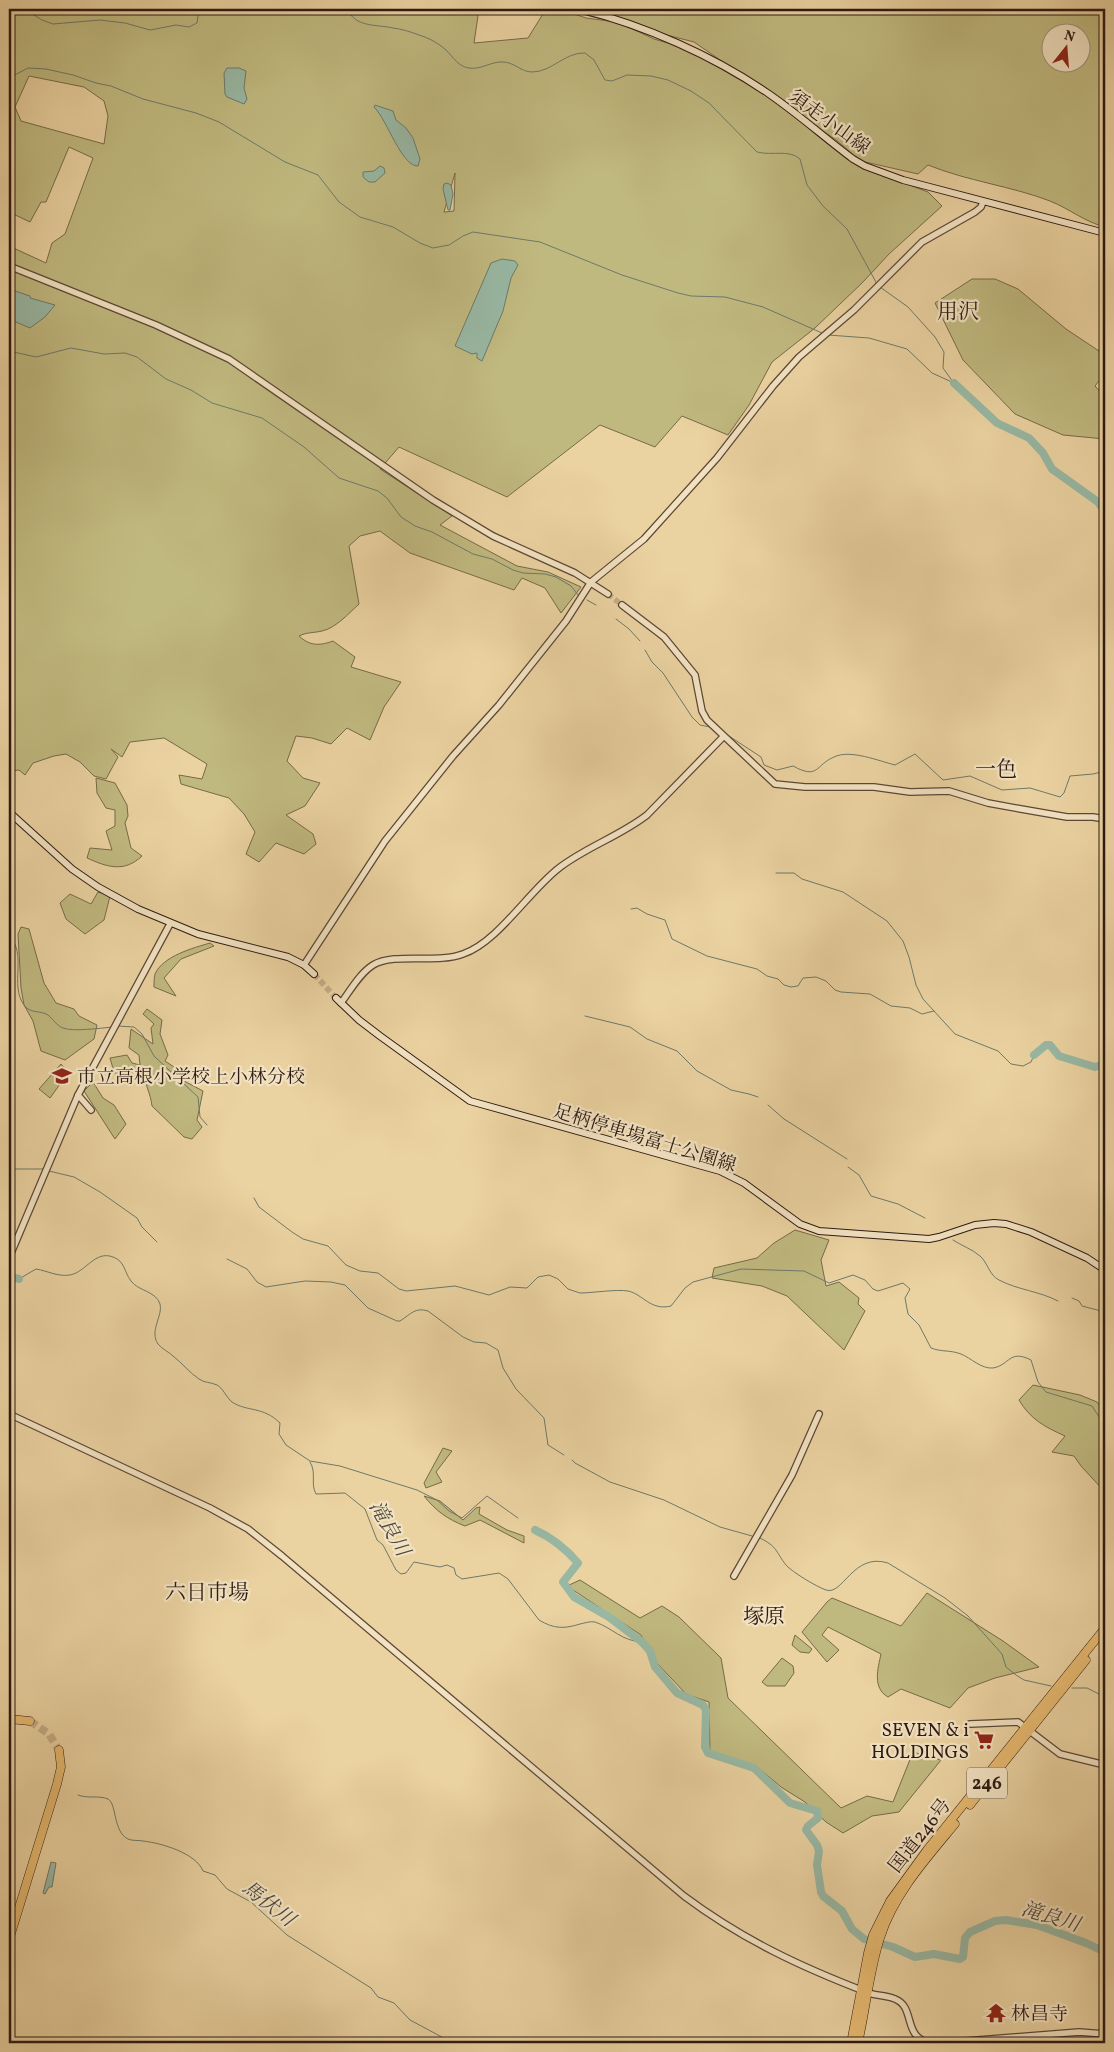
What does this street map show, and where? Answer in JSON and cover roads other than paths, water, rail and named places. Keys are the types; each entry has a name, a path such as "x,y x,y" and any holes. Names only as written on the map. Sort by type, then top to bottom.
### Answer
{"highway":[{"name":"国道246号","path":"851,2043 871,1954 877,1936 892,1908 906,1886 1105,1628"},
{"name":"国道246号","path":"1028,1728 1105,1636"},
{"path":"9,1719 30,1721"},
{"path":"9,1940 58,1784 61,1766 59,1750"},
{"name":"国道246号","path":"858,2043 864,1990"}],"main road":[{"name":"須走小山線","path":"579,9 616,18 710,60 769,94 853,159 865,166 903,180 1105,233"},
{"path":"9,812 63,861 88,880 138,909 170,924 228,943 283,956 304,965 314,974"},
{"name":"足柄停車場富士公園線","path":"339,1001 380,1036 470,1101 720,1171 744,1183 791,1218 810,1228 829,1233 920,1239 939,1237 985,1224 1006,1224 1018,1227 1087,1258 1105,1270"}],"street":[{"path":"304,965 385,841 453,756 499,705 561,627 591,582 644,539 726,447 791,366 872,292 922,242 975,212 983,202"},
{"path":"9,266 156,325 230,360 433,500 493,536 562,566 608,594"},
{"path":"622,605 664,637 695,676 702,711 711,724 775,784 805,787 874,786 910,792 949,791 988,803 1020,809 1105,819"},
{"path":"339,1001 373,965 393,960 452,957 462,955 481,945 557,870 573,858 633,826 647,815 723,737"},
{"path":"9,1258 78,1095 170,924"},
{"path":"78,1095 92,1110"},
{"path":"9,1414 210,1508 248,1529 690,1901 730,1928 772,1952 864,1990 900,2001 906,2010 916,2036 922,2042 930,2043"},
{"path":"734,1576 792,1475 819,1414"},
{"path":"970,1724 1018,1722 1060,1754 1105,1765"},
{"path":"940,2043 966,2043 1080,2032 1105,2034"}],"waterway":[{"path":"25,9 42,20 53,24 100,20 125,23 150,30 176,25 189,27 197,23 199,9"},
{"path":"347,9 355,19 361,22 403,30 430,39 443,47 459,64 465,67 478,68 503,62 532,72 546,69 571,56 585,53 594,60 605,80 612,81 627,75 651,76 668,80 691,91 709,103 757,152 786,153 800,159 807,185 823,206 847,229 877,284"},
{"path":"9,78 28,68 46,69 111,86 143,99 196,113 219,122 285,162 318,175 339,202 360,217 393,227 420,243 433,248 449,245 473,232 540,242 622,275 678,293 691,296 725,297 763,307 822,333"},
{"path":"880,287 908,307 935,337 944,352 943,368 953,382"},
{"path":"828,335 869,338 907,349 932,373 954,383"},
{"path":"9,351 36,357 71,348 104,354 125,353 137,357 166,379 191,390 212,403 262,418 304,447 339,478 378,491 387,498 401,517 415,526 432,532 473,554 492,559 513,570 556,577 571,586 578,595"},
{"path":"954,383 997,423 1029,438 1043,453 1052,469 1098,502 1105,512"},
{"path":"587,600 596,605"},
{"path":"616,619 640,641"},
{"path":"645,650 652,662 663,673 692,717 700,725 710,727"},
{"path":"729,736 761,757 764,765 777,770 793,766 808,772 816,770 834,757 848,754 864,756 895,765 915,754 943,780 970,776 1002,790 1030,788 1060,797 1064,793 1070,776 1105,771"},
{"path":"776,873 794,873 802,879 843,892 887,921 903,941 916,985 923,999 955,1034 998,1051 1011,1064 1023,1066 1031,1062 1034,1055"},
{"path":"631,909 637,908 647,914 665,920 672,939 707,956 757,969 767,976 778,979 784,985 798,986 803,978 816,977 826,981 835,990 841,992 870,994 891,1006 910,1008 922,1014 934,1011"},
{"path":"9,935 17,951 18,988 26,1008 48,1015 63,1028 73,1030 113,1027"},
{"path":"585,1016 630,1027 647,1039 677,1051 697,1071 731,1090 758,1097"},
{"path":"117,1026 134,1027 142,1034 154,1056 198,1097 200,1117 207,1125"},
{"path":"1034,1055 1046,1045 1050,1045 1059,1056 1095,1067 1105,1064"},
{"path":"768,1105 784,1119 847,1159"},
{"path":"848,1167 859,1175 871,1196 898,1204 925,1218"},
{"path":"9,1169 43,1169"},
{"path":"49,1171 74,1177 100,1192 137,1218 142,1227 157,1242"},
{"path":"254,1198 259,1207 303,1239 328,1246 346,1265 360,1271 378,1273 399,1289 406,1291 455,1286 489,1295 510,1287 527,1288 538,1277 549,1275 558,1279 568,1289 580,1293 628,1291 652,1304 664,1307 671,1306 685,1288 693,1282 741,1269 804,1271 829,1283 853,1275 865,1280 873,1289 878,1291 903,1283 910,1289 905,1298 908,1314 919,1325 931,1348 961,1354 989,1368 999,1366 1018,1356 1031,1360 1038,1382 1046,1392 1092,1406 1105,1426"},
{"path":"953,1240 980,1256 993,1275 999,1280 1058,1301"},
{"name":"滝良川","path":"19,1279 36,1269 57,1275 70,1275 101,1256 113,1257 120,1261 134,1284 155,1296 158,1300 160,1313 155,1329 158,1344 199,1379 219,1386 232,1402 274,1418 280,1423 279,1434 286,1445 310,1461 340,1466 417,1490 437,1500 449,1511 462,1518 487,1496 518,1518"},
{"path":"227,1259 247,1269 257,1282 266,1287 305,1281 331,1282 345,1285 368,1308 397,1321 416,1311 424,1310 463,1337 474,1342 486,1343 498,1350 503,1368 516,1389 544,1418 548,1445 564,1455"},
{"name":"滝良川","path":"9,1276 19,1279"},
{"path":"1072,1298 1079,1301 1082,1306 1105,1312"},
{"path":"572,1460 610,1482 664,1500 720,1527 752,1536"},
{"name":"滝良川","path":"310,1462 316,1494 345,1493 365,1509 377,1540 383,1545 396,1570 401,1574 406,1573 414,1562 440,1567 447,1565 454,1568 456,1575 462,1579 499,1573 508,1579 539,1620 544,1623 554,1627 564,1627 595,1622 623,1637 642,1642"},
{"name":"滝良川","path":"535,1530 559,1544 578,1563 563,1582 574,1597 609,1617 642,1642 650,1651 655,1667 677,1693 703,1705 706,1710 705,1747 708,1753 754,1768 790,1803 817,1811 818,1818 806,1830 819,1851 817,1865 821,1892 823,1896 842,1911 852,1929 864,1939 893,1947 915,1957 934,1954 960,1959 963,1957 965,1938 970,1932 995,1921 1006,1920 1037,1925 1105,1952"},
{"path":"760,1538 773,1547 789,1568 826,1590 838,1587 857,1568 866,1563 876,1561 888,1563 945,1598 968,1616 1002,1654 1006,1667 1016,1675 1024,1680 1051,1686"},
{"path":"1072,1688 1087,1688 1105,1697"},
{"name":"馬伏川","path":"78,1795 108,1799 113,1806 117,1825 128,1839 159,1844 186,1854 203,1871 215,1875 227,1889 251,1902 287,1935 371,1988 378,1997 394,2003 410,2020 453,2043"}],"tunnel":[{"path":"608,594 622,605"},
{"path":"314,974 336,998"},
{"path":"30,1721 49,1734 59,1750"}],"place":[{"name":"市立高根小学校上小林分校","path":"62,1076"},
{"name":"SEVEN & i HOLDINGS","path":"984,1740"},
{"name":"林昌寺","path":"996,2013"}],"district":[{"name":"用沢","path":"958,311"},
{"name":"一色","path":"996,769"},
{"name":"六日市場","path":"207,1592"},
{"name":"塚原","path":"764,1616"}]}
